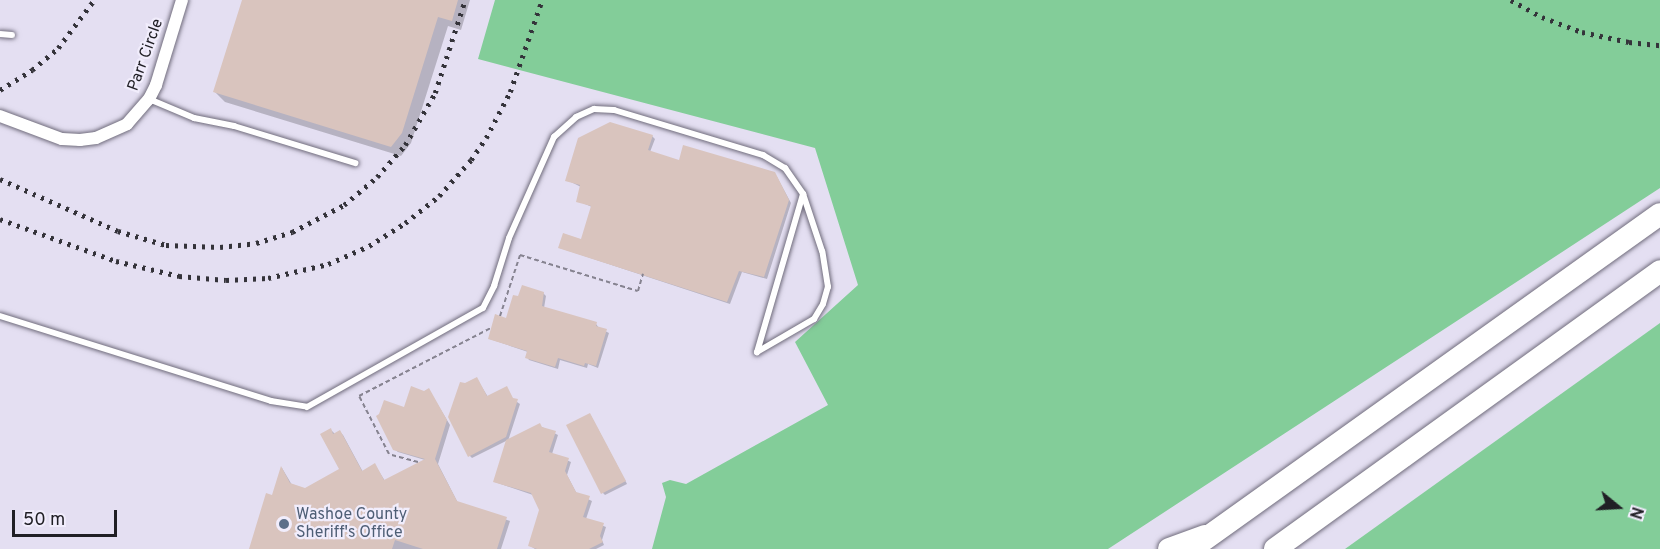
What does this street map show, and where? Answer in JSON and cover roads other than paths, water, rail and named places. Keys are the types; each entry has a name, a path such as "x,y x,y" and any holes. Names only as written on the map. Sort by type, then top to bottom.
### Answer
{"highway":[{"path":"1191,549 1660,214"},
{"path":"1275,549 1660,271"},
{"path":"1169,549 1215,532"},
{"path":"1285,549 1300,532"}],"street":[{"name":"Parr Circle","path":"0,116 50,132 62,139 80,140 113,132 133,118 149,99 182,0"}],"lane":[{"path":"0,34 12,35"},
{"path":"149,99 194,118 234,126 355,163"},
{"path":"0,316 271,401 307,408 483,308 494,286 509,238 554,137 576,117 594,109 614,110 763,155 785,168 803,194 822,251 828,287 823,304 814,319 757,352 803,194"}],"railway":[{"path":"0,90 32,70 58,48 94,0"},
{"path":"0,179 118,231 166,245 220,247 256,243 292,232 344,205 377,177 405,145 435,93 465,0"},
{"path":"0,219 116,261 179,276 226,280 268,278 328,264 369,246 405,223 439,196 471,160 486,138 510,92 542,0"},
{"path":"1511,0 1542,17 1582,32 1629,42 1660,45"}],"place":[{"name":"Washoe County Sheriff's Office","path":"284,524"}]}
